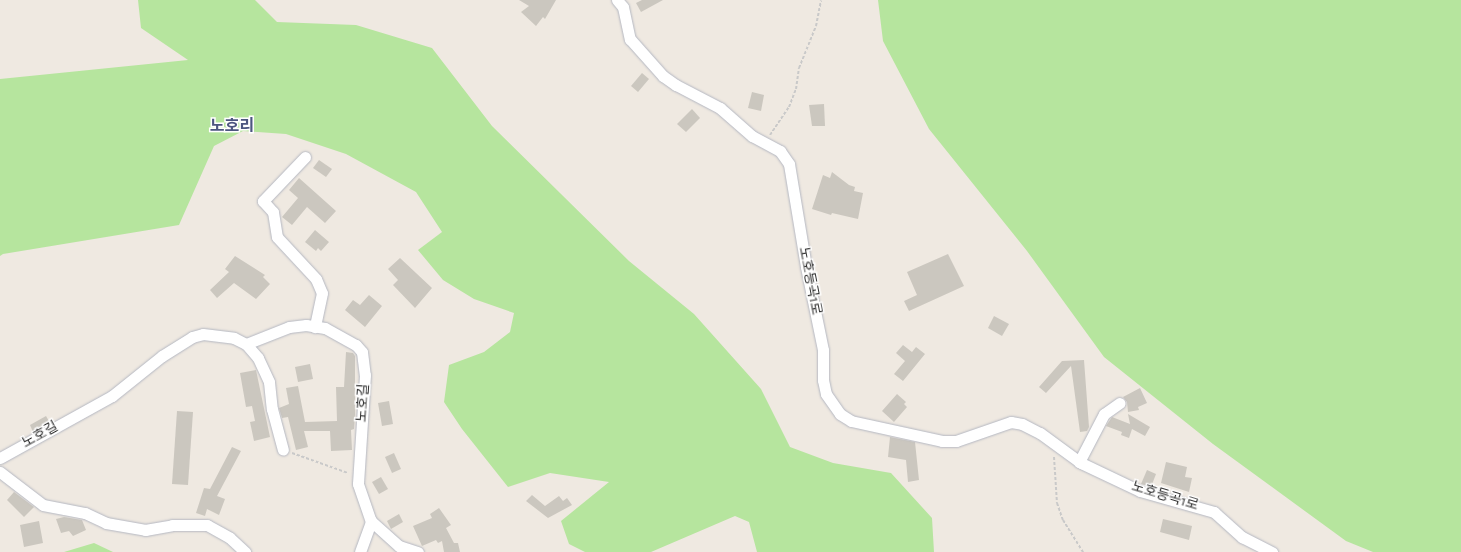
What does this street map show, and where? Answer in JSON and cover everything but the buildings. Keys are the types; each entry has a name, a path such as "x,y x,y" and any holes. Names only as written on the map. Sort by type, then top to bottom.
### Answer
{"street":[{"name":"노호등곡1로","path":"617,0 623,7 630,38 663,76 720,108 748,132 780,151 789,164 806,267 823,350 823,380 826,394 840,414 851,421 942,441 956,440 1011,422 1040,433 1079,462 1140,491 1214,512 1242,537 1272,552"},
{"path":"305,157 263,201 273,212 277,237 316,279 322,293 315,327"},
{"name":"노호길","path":"0,458 112,396 162,356 192,337 203,334 234,338 246,344 289,327 315,327 340,336 356,345 362,352 365,375 358,484 371,522 398,546 418,552"},
{"path":"246,344 258,358 269,382 272,409 283,450"},
{"path":"1079,462 1104,414 1120,403"},
{"path":"0,472 43,505 85,513 106,522 145,530 172,525 207,525 230,538 245,552"},
{"path":"360,552 371,522"}],"path":[{"path":"765,142 789,107 796,89 800,68 816,26 821,0"},
{"path":"1054,444 1056,503 1063,520 1083,552"},
{"path":"283,450 322,466 359,476"}],"green space":[{"path":"138,0 255,0 277,22 356,25 432,48 492,126 629,261 694,314 761,389 790,447 833,463 891,473 932,518 934,552 757,552 749,522 735,516 651,552 585,552 569,544 561,521 609,482 550,473 508,487 462,429 444,402 449,365 484,352 510,332 514,313 474,299 443,280 418,250 442,232 416,192 346,154 286,134 243,131 214,146 179,225 3,254 0,256 0,79 188,60 141,28"},
{"path":"878,0 1461,0 1461,552 1373,552 1346,541 1213,444 1104,357 1027,251 929,129 883,41"},
{"path":"94,543 113,552 64,552"}],"district":[{"name":"노호리","path":"232,126"}]}
